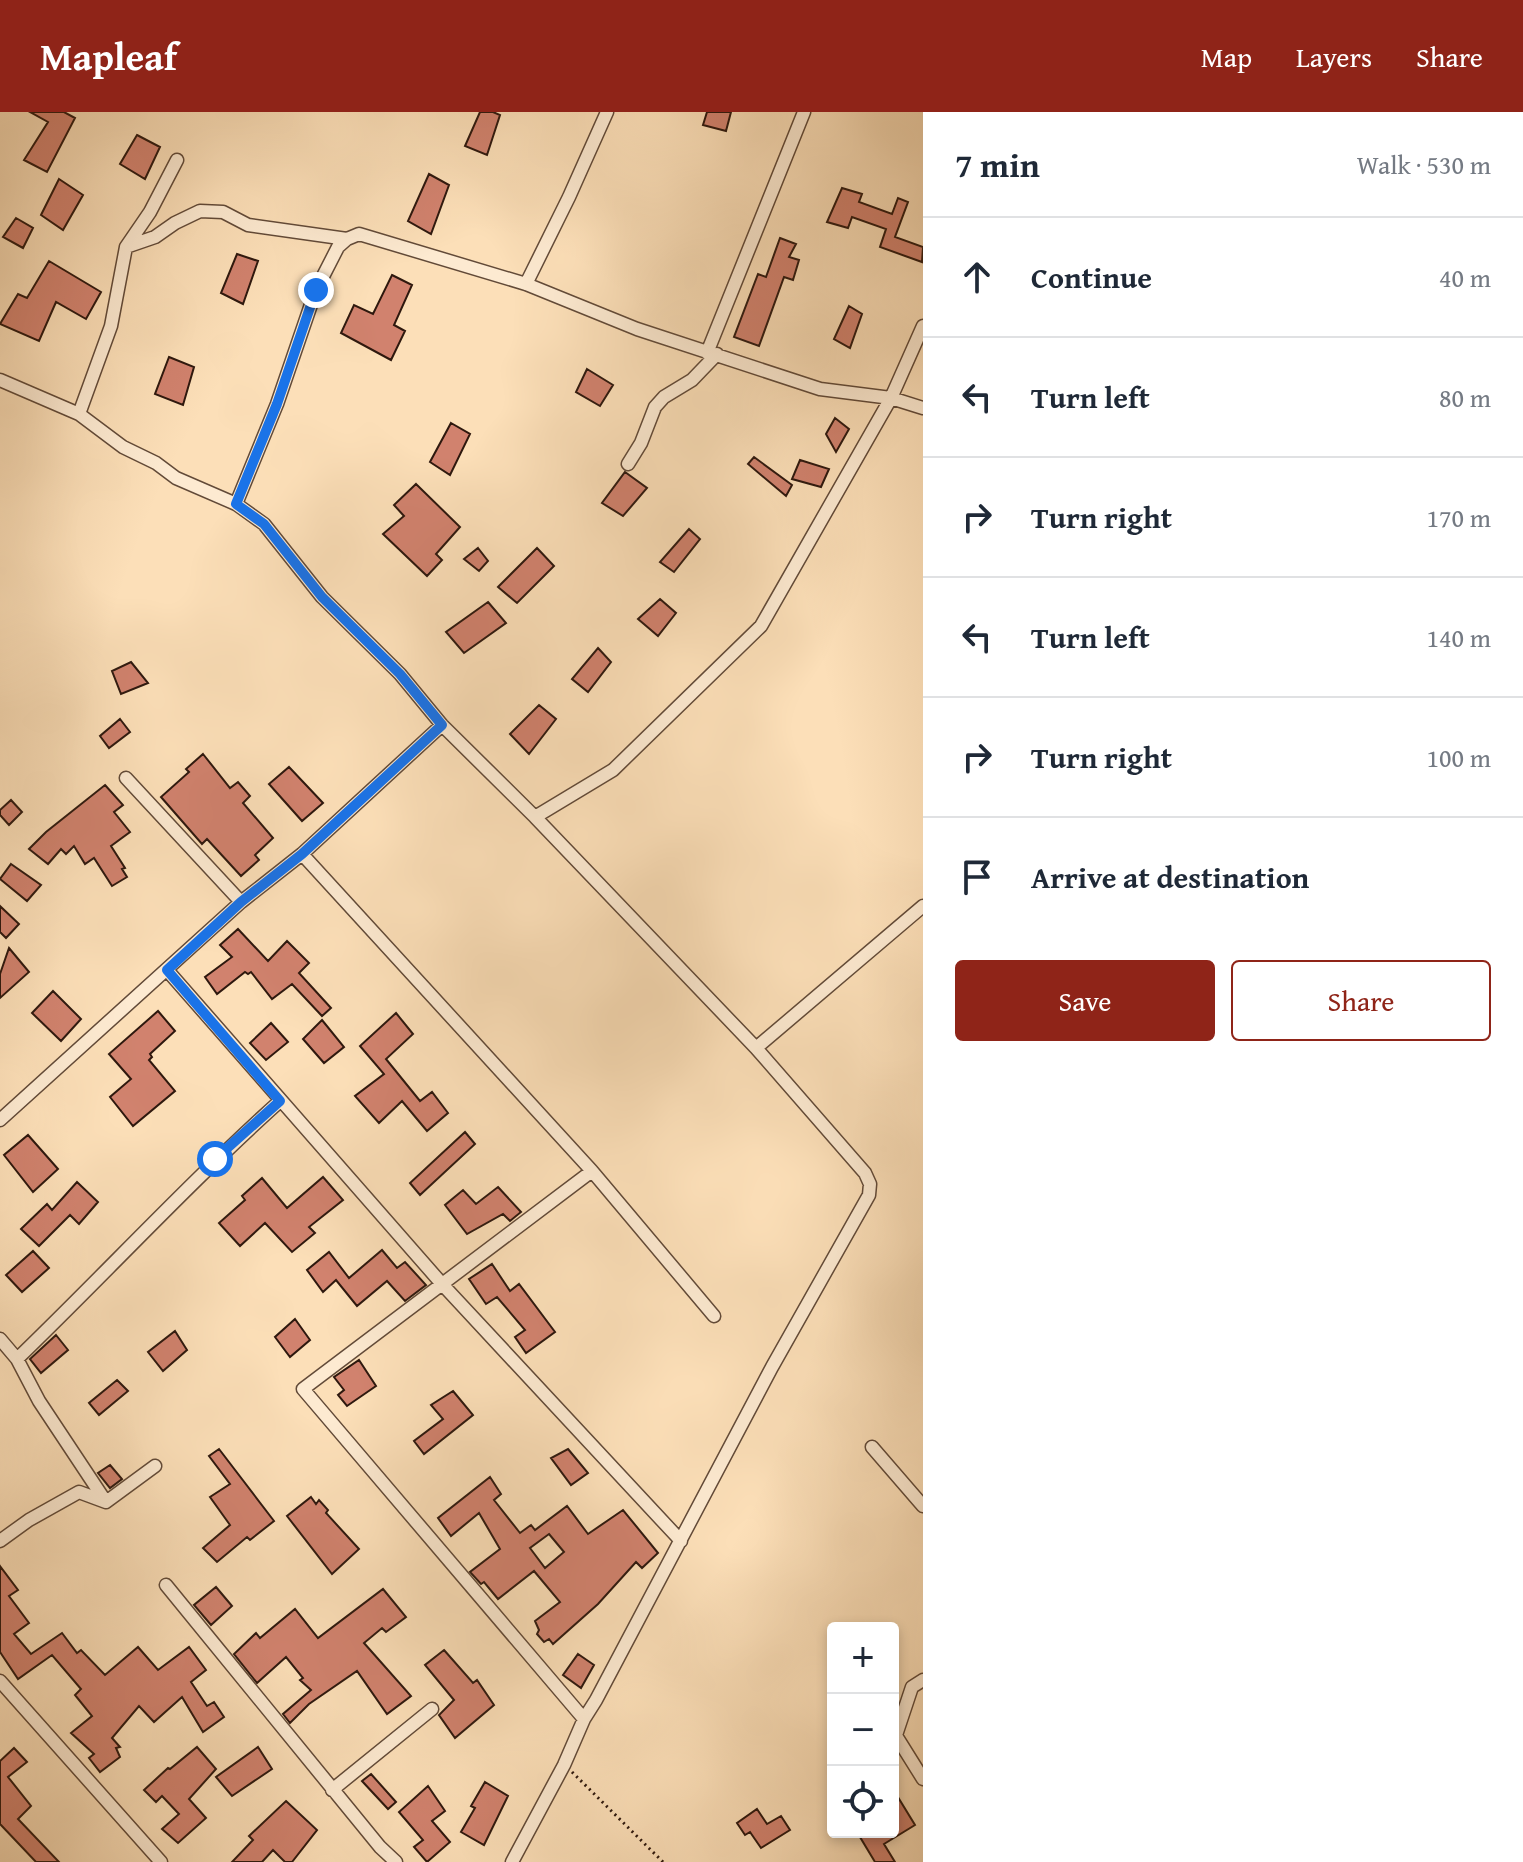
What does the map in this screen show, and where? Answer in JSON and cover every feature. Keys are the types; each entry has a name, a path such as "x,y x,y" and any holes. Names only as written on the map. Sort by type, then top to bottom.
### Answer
{"street":[{"path":"526,284 607,112"},
{"path":"628,464 641,443 655,407 664,397 692,380 712,354 804,112"},
{"path":"79,414 111,326 126,247 150,212 177,160"},
{"path":"126,247 155,237 200,211 223,212 248,225 347,239"},
{"path":"236,504 277,404 316,290 332,257 347,239 359,234 526,284 637,329 820,389 891,398 923,408"},
{"path":"535,817 613,770 761,626 891,398 923,326"},
{"path":"0,380 79,414 123,447 156,463 176,478 236,504 264,524 322,597 400,674 442,725 535,817 756,1048 865,1173 870,1184 869,1195 772,1367 584,1719 564,1765 512,1862"},
{"path":"0,1120 241,902 302,854 442,725"},
{"path":"126,778 241,902"},
{"path":"302,854 592,1171 714,1316"},
{"path":"756,1048 923,906"},
{"path":"167,970 442,1284 681,1541"},
{"path":"17,1359 124,1255 215,1159 280,1101"},
{"path":"584,1719 303,1389 592,1171"},
{"path":"0,1339 17,1359 39,1401 106,1502"},
{"path":"872,1447 923,1506"},
{"path":"106,1502 155,1466"},
{"path":"0,1541 79,1492 106,1502"},
{"path":"166,1585 332,1790 396,1862"},
{"path":"899,1720 912,1687 923,1680"},
{"path":"0,1681 161,1862"},
{"path":"332,1790 432,1709"},
{"path":"899,1740 923,1779"}],"path":[{"path":"564,1765 663,1862"}],"building":[{"path":"30,112 64,112 75,118 47,172 24,160 48,122"},
{"path":"480,112 500,115 487,155 465,146"},
{"path":"707,112 731,112 726,131 703,125"},
{"path":"137,135 160,147 145,179 120,164"},
{"path":"429,174 449,185 431,234 408,221"},
{"path":"59,179 83,195 63,230 41,215"},
{"path":"842,188 862,194 859,202 892,214 898,198 908,202 895,237 923,247 922,262 880,247 886,229 852,217 848,228 827,222"},
{"path":"16,218 33,228 23,248 3,237"},
{"path":"780,238 796,244 789,257 799,260 793,280 784,277 759,346 734,337 758,274 766,277"},
{"path":"237,254 258,261 243,304 221,293"},
{"path":"49,261 101,292 86,319 56,302 39,341 0,324 18,294 27,298"},
{"path":"392,275 412,285 394,325 405,331 391,360 341,333 354,305 373,314"},
{"path":"849,306 862,314 850,348 834,339"},
{"path":"169,357 194,367 183,405 155,394"},
{"path":"587,369 613,385 600,406 576,392"},
{"path":"835,418 849,429 836,452 826,434"},
{"path":"451,423 470,434 450,475 430,462"},
{"path":"754,457 792,485 786,496 748,464"},
{"path":"800,460 829,469 821,487 792,479"},
{"path":"625,472 647,488 623,516 602,503"},
{"path":"416,484 460,527 436,554 442,560 427,576 383,534 404,516 394,505"},
{"path":"689,529 700,539 674,572 660,562"},
{"path":"478,548 488,561 479,571 464,559"},
{"path":"537,548 554,566 517,603 498,587"},
{"path":"660,599 676,613 658,636 638,619"},
{"path":"488,602 506,623 464,653 446,632"},
{"path":"598,648 611,662 588,692 572,679"},
{"path":"131,662 148,683 121,694 112,671"},
{"path":"539,705 556,719 529,754 510,734"},
{"path":"120,719 130,732 109,748 100,736"},
{"path":"203,754 230,788 238,782 250,796 243,803 273,838 255,855 259,860 241,876 207,839 202,844 161,797 189,772 186,769"},
{"path":"289,767 323,803 302,821 269,784"},
{"path":"105,785 123,805 114,812 130,832 111,846 127,877 112,886 94,858 85,864 74,846 66,854 61,849 48,864 29,849"},
{"path":"11,800 22,812 9,825 0,815 0,810"},
{"path":"11,864 41,885 27,901 0,879"},
{"path":"0,906 19,924 6,938 0,932"},
{"path":"238,929 268,961 287,941 309,963 299,973 331,1008 322,1016 292,984 272,999 251,972 245,972 217,994 205,977 232,957 220,945"},
{"path":"9,948 29,972 0,998 0,974"},
{"path":"53,991 81,1019 61,1041 32,1013"},
{"path":"158,1011 175,1031 150,1054 152,1057 149,1060 175,1091 133,1126 110,1097 131,1079 109,1054"},
{"path":"396,1013 413,1034 386,1059 420,1101 432,1092 448,1113 427,1131 402,1101 379,1123 355,1096 384,1074 360,1046"},
{"path":"322,1020 344,1047 324,1063 303,1039"},
{"path":"271,1023 288,1042 266,1060 250,1043"},
{"path":"465,1132 475,1144 420,1195 410,1183"},
{"path":"28,1135 58,1169 33,1192 4,1155"},
{"path":"323,1177 343,1200 309,1227 315,1233 292,1252 265,1223 240,1246 219,1223 245,1200 242,1196 262,1178 287,1208"},
{"path":"77,1182 98,1202 79,1224 70,1215 39,1246 21,1229 47,1204 52,1210"},
{"path":"498,1187 521,1212 510,1221 503,1214 467,1234 445,1205 463,1190 476,1204"},
{"path":"382,1250 397,1268 405,1262 426,1285 405,1301 387,1281 357,1306 336,1280 323,1292 307,1270 329,1252 349,1278"},
{"path":"33,1251 49,1268 22,1292 6,1275"},
{"path":"492,1264 510,1291 519,1284 555,1332 526,1353 515,1337 525,1330 497,1297 486,1304 469,1279"},
{"path":"295,1319 310,1340 290,1357 275,1337"},
{"path":"175,1331 187,1350 163,1371 148,1352"},
{"path":"56,1335 68,1350 41,1373 30,1359"},
{"path":"359,1360 376,1386 347,1406 338,1395 344,1390 334,1377"},
{"path":"117,1380 128,1391 99,1415 89,1403"},
{"path":"453,1391 473,1415 424,1454 414,1441 443,1419 431,1405"},
{"path":"219,1449 274,1521 250,1540 247,1537 217,1562 203,1548 230,1525 210,1497 230,1484 209,1456"},
{"path":"568,1449 588,1473 571,1485 551,1458"},
{"path":"110,1465 122,1479 110,1488 98,1473"},
{"path":"490,1477 501,1494 494,1500 520,1533 531,1525 535,1530 567,1506 588,1534 623,1510 658,1553 642,1568 636,1562 598,1604 553,1644 549,1639 544,1642 537,1634 539,1630 535,1621 560,1602 534,1571 498,1599 484,1582 481,1584 470,1572 500,1549 479,1513 451,1536 438,1518","holes":["549,1534 564,1552 545,1568 530,1548"]},
{"path":"311,1497 316,1504 319,1500 328,1510 326,1513 359,1549 332,1574 287,1516"},
{"path":"0,1566 18,1590 9,1596 29,1623 14,1634 31,1654 62,1633 77,1653 81,1650 105,1675 138,1647 158,1670 189,1647 206,1670 191,1682 207,1706 214,1702 224,1717 203,1732 182,1697 154,1722 139,1706 112,1738 120,1747 116,1748 120,1757 100,1772 89,1758 94,1754 71,1733 92,1716 75,1695 81,1689 52,1655 18,1679 0,1652"},
{"path":"216,1587 232,1606 211,1625 194,1605"},
{"path":"383,1589 406,1617 386,1632 382,1628 364,1643 411,1696 387,1714 357,1671 309,1704 290,1723 283,1714 311,1690 300,1680 303,1678 286,1657 257,1683 234,1654 256,1633 260,1638 295,1609 318,1638"},
{"path":"444,1650 473,1683 477,1680 494,1705 455,1738 439,1715 454,1700 425,1665"},
{"path":"578,1654 594,1665 581,1688 563,1675"},
{"path":"197,1747 216,1769 189,1799 206,1818 178,1843 162,1829 179,1814 162,1796 156,1802 144,1790"},
{"path":"258,1747 272,1769 232,1796 216,1777"},
{"path":"14,1748 27,1762 8,1777 31,1806 18,1819 59,1862 36,1862 0,1824 0,1761"},
{"path":"371,1774 396,1802 388,1809 362,1781"},
{"path":"485,1782 508,1796 484,1845 461,1832"},
{"path":"428,1786 445,1811 432,1821 450,1842 427,1862 414,1847 423,1840 399,1812"},
{"path":"899,1799 915,1825 899,1835"},
{"path":"286,1801 317,1830 292,1862 285,1862 273,1850 262,1862 232,1862 253,1840 249,1836"},
{"path":"757,1809 767,1824 781,1816 790,1830 761,1848 750,1832 745,1835 737,1823"},
{"path":"861,1838 894,1838 884,1844 895,1862 875,1862"}],"route":[{"path":"215,1159 280,1101 167,970 241,902 302,854 442,725 400,674 322,597 264,524 236,504 277,404 316,290"}]}
